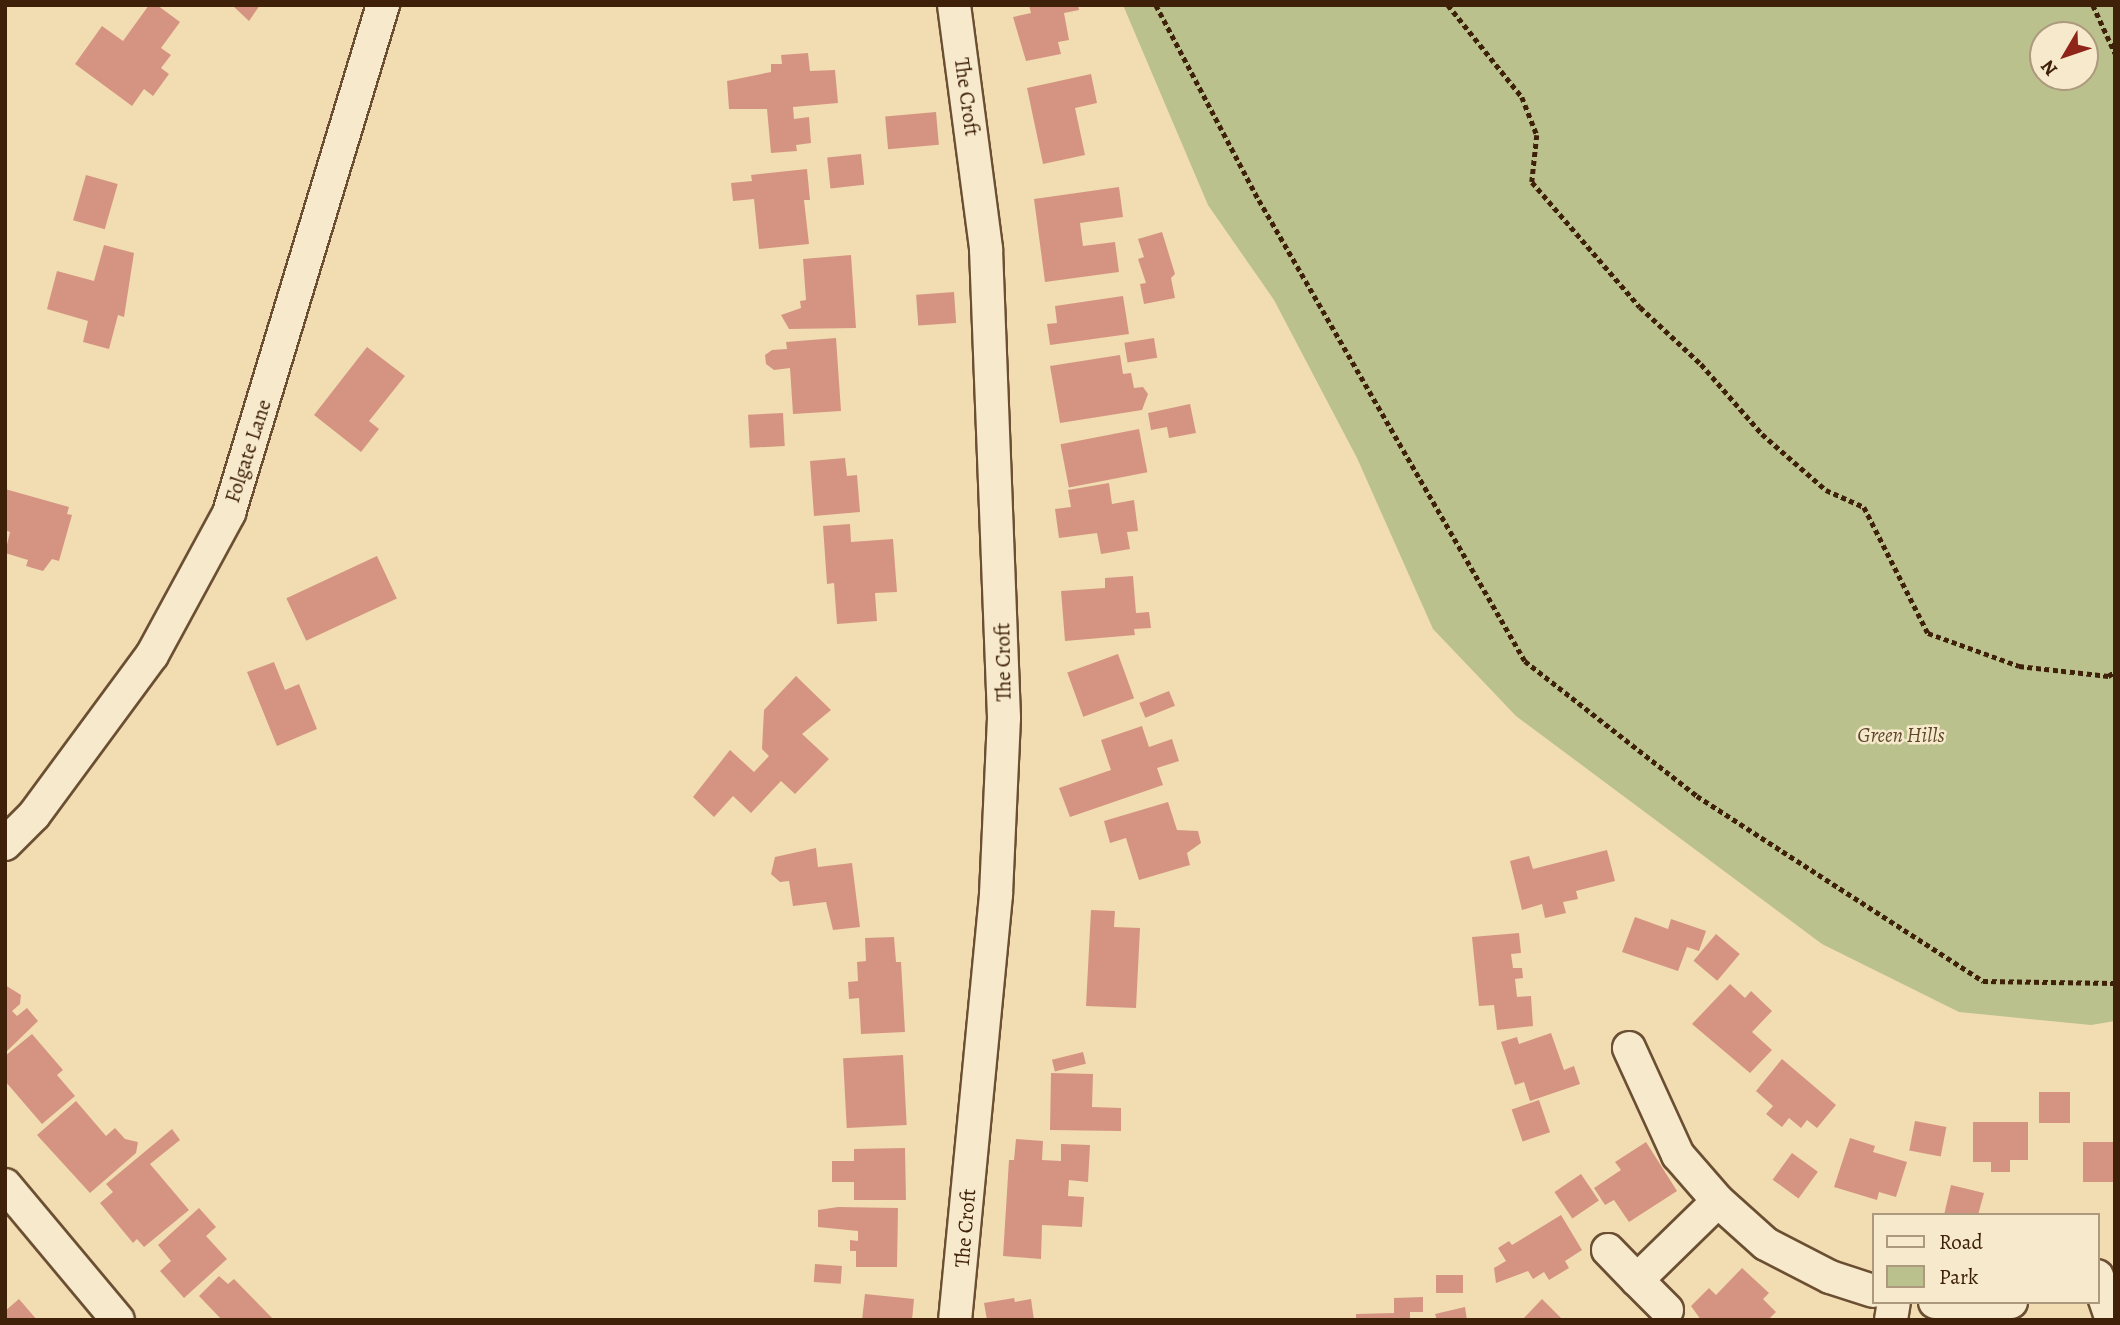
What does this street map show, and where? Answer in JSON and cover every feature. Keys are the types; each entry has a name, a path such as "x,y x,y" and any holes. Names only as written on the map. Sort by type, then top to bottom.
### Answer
{"street":[{"name":"Folgate Lane","path":"5,844 34,815 152,655 229,513 383,5"},
{"name":"The Croft","path":"954,5 986,249 1004,718 996,895 955,1320"},
{"path":"1629,1048 1648,1100 1678,1155 1718,1201 1766,1244 1830,1277 1871,1290"},
{"path":"5,1185 118,1320"},
{"path":"1637,1280 1718,1201"},
{"path":"1608,1250 1667,1310"},
{"path":"2099,1274 2115,1267"},
{"path":"2099,1281 2112,1320"}],"path":[{"path":"1156,5 1259,200 1525,661 1697,796 1983,981 2115,983"},
{"path":"1448,5 1522,97 1536,135 1532,182 1640,307 1701,364 1762,434 1826,489 1864,507 1928,633 2019,666 2108,676 2115,672"},
{"path":"2093,5 2115,52"}],"green space":[{"name":"Green Hills","path":"1123,5 2115,5 2115,1021 2091,1025 1959,1012 1822,944 1516,716 1433,629 1357,458 1274,300 1208,205"}],"building":[{"path":"149,5 157,5 180,22 161,48 171,55 161,68 169,74 153,96 144,89 132,106 75,64 102,26 123,41"},
{"path":"232,5 260,5 249,21"},
{"path":"1029,5 1078,5 1079,10 1064,13 1069,40 1058,42 1061,54 1026,61 1013,17 1031,13"},
{"path":"808,53 810,71 835,70 838,103 793,107 794,119 809,117 811,143 796,145 797,151 771,153 767,109 729,109 727,81 771,72 771,64 782,64 781,55"},
{"path":"1091,74 1097,103 1075,108 1085,155 1043,164 1027,88"},
{"path":"936,112 939,145 888,149 885,116"},
{"path":"861,154 864,185 830,188 827,158"},
{"path":"807,169 810,200 804,200 809,244 759,249 754,199 733,201 731,183 752,181 751,175"},
{"path":"86,175 118,184 105,229 73,220"},
{"path":"1119,187 1123,217 1080,223 1083,246 1115,242 1119,272 1045,282 1034,199"},
{"path":"1162,232 1175,274 1171,278 1175,298 1144,304 1140,284 1146,283 1138,259 1144,257 1138,239"},
{"path":"104,245 134,253 124,317 118,315 109,349 83,342 88,321 47,309 57,271 94,281"},
{"path":"851,255 856,328 789,329 781,315 801,308 800,301 806,300 803,259"},
{"path":"954,292 956,323 918,326 916,295"},
{"path":"1123,296 1129,334 1050,345 1047,324 1057,323 1055,306"},
{"path":"836,338 841,411 793,414 790,368 774,370 766,364 765,355 772,350 787,349 786,342"},
{"path":"1154,338 1157,358 1127,362 1124,343"},
{"path":"367,347 405,376 369,421 379,429 361,452 314,415"},
{"path":"1120,355 1123,374 1131,373 1134,388 1143,387 1148,394 1142,410 1060,423 1050,366"},
{"path":"1190,404 1196,433 1169,438 1167,427 1151,430 1148,413"},
{"path":"783,413 785,446 750,448 748,415"},
{"path":"1139,429 1147,472 1069,487 1060,444"},
{"path":"845,458 847,476 857,475 860,512 814,516 810,461"},
{"path":"1109,483 1112,504 1134,500 1138,531 1127,532 1130,549 1101,554 1097,533 1059,538 1055,509 1071,507 1068,490"},
{"path":"5,489 69,507 67,514 72,515 59,561 52,559 43,571 26,566 28,560 5,553 10,532 5,530"},
{"path":"850,524 851,542 893,539 897,592 875,593 877,621 837,624 834,583 827,584 823,526"},
{"path":"377,556 397,599 306,641 286,598"},
{"path":"1133,576 1136,613 1149,612 1151,628 1134,629 1135,635 1065,641 1061,591 1105,588 1105,578"},
{"path":"1118,654 1134,698 1083,717 1067,672"},
{"path":"274,662 285,690 299,684 317,729 277,746 247,672"},
{"path":"796,676 831,710 802,734 829,759 795,794 781,781 751,813 733,796 714,817 693,797 730,750 754,772 769,756 762,749 764,710"},
{"path":"1169,691 1175,706 1145,718 1139,703"},
{"path":"1142,726 1149,747 1172,739 1179,761 1157,768 1163,785 1070,817 1059,788 1111,770 1101,740"},
{"path":"1168,802 1177,830 1198,831 1201,843 1187,853 1190,865 1139,880 1126,838 1110,843 1104,821"},
{"path":"816,848 818,867 852,863 860,927 833,930 826,902 793,906 789,881 780,882 771,874 775,857"},
{"path":"1607,850 1615,881 1576,891 1578,899 1563,902 1566,913 1545,918 1542,904 1522,910 1510,861 1529,856 1533,869"},
{"path":"1091,910 1115,911 1114,927 1140,928 1136,1008 1086,1006"},
{"path":"1635,917 1668,929 1671,919 1706,931 1699,951 1687,947 1678,971 1622,952"},
{"path":"1519,933 1521,953 1511,954 1513,968 1522,968 1523,978 1515,979 1517,997 1531,996 1533,1026 1497,1030 1494,1005 1479,1006 1472,937"},
{"path":"1716,934 1740,954 1717,981 1694,961"},
{"path":"894,937 896,962 901,962 905,1032 861,1034 859,998 849,999 848,982 858,981 857,962 866,961 865,938"},
{"path":"1730,984 1745,998 1751,991 1772,1011 1752,1032 1772,1050 1750,1073 1692,1024"},
{"path":"5,985 21,995 20,1004 12,1011 17,1016 27,1008 38,1021 5,1053"},
{"path":"1551,1033 1564,1070 1574,1066 1580,1084 1530,1101 1524,1082 1515,1085 1501,1042 1517,1037 1519,1044"},
{"path":"32,1034 63,1070 57,1075 75,1096 42,1124 5,1081 5,1056"},
{"path":"1083,1052 1086,1064 1055,1071 1052,1060"},
{"path":"903,1055 907,1125 847,1128 843,1058"},
{"path":"1782,1059 1836,1105 1817,1128 1807,1120 1801,1128 1789,1118 1782,1127 1766,1114 1773,1106 1756,1091"},
{"path":"1051,1073 1093,1074 1092,1107 1121,1108 1121,1131 1050,1130"},
{"path":"2039,1092 2070,1092 2070,1123 2039,1123"},
{"path":"1539,1100 1550,1132 1523,1142 1512,1109"},
{"path":"76,1101 106,1136 115,1128 125,1139 138,1142 136,1153 90,1193 37,1135"},
{"path":"1915,1121 1946,1127 1941,1157 1909,1150"},
{"path":"1973,1122 2028,1122 2028,1160 2010,1160 2010,1172 1991,1172 1991,1162 1973,1162"},
{"path":"172,1129 180,1140 150,1164 189,1210 144,1247 137,1239 133,1243 100,1203 113,1192 106,1184"},
{"path":"1850,1138 1875,1146 1873,1152 1907,1162 1896,1197 1879,1192 1877,1200 1834,1187"},
{"path":"1016,1139 1043,1141 1042,1160 1061,1161 1061,1144 1090,1145 1088,1182 1069,1180 1068,1196 1084,1197 1082,1227 1042,1225 1041,1259 1003,1256 1009,1160 1014,1160"},
{"path":"1646,1142 1677,1191 1629,1222 1614,1200 1605,1205 1594,1188 1621,1170 1615,1162"},
{"path":"2083,1142 2115,1142 2115,1182 2083,1182"},
{"path":"905,1148 906,1200 854,1200 854,1182 832,1182 832,1161 854,1161 854,1149"},
{"path":"1792,1153 1818,1172 1798,1199 1773,1180"},
{"path":"1581,1174 1599,1201 1572,1218 1554,1192"},
{"path":"1951,1185 1984,1193 1979,1213 1944,1213"},
{"path":"838,1207 898,1208 897,1267 856,1267 856,1251 850,1251 850,1240 858,1241 858,1231 818,1227 818,1210"},
{"path":"199,1208 216,1227 206,1236 227,1259 184,1298 160,1271 171,1261 158,1245"},
{"path":"1561,1215 1582,1250 1565,1261 1569,1268 1549,1280 1544,1272 1533,1279 1528,1271 1496,1283 1494,1268 1506,1261 1498,1248 1509,1241 1512,1245"},
{"path":"815,1264 842,1266 841,1284 814,1282"},
{"path":"1742,1268 1769,1293 1763,1299 1776,1312 1768,1320 1701,1320 1691,1306 1709,1288 1716,1295"},
{"path":"1436,1275 1463,1275 1463,1293 1436,1293"},
{"path":"219,1276 228,1284 234,1279 274,1320 222,1320 199,1296"},
{"path":"865,1294 914,1299 912,1320 862,1320"},
{"path":"1423,1297 1423,1312 1410,1312 1410,1320 1356,1320 1356,1314 1394,1313 1394,1298"},
{"path":"1014,1298 1015,1302 1031,1299 1034,1320 987,1320 984,1303"},
{"path":"19,1299 37,1320 5,1320 5,1311"},
{"path":"1542,1299 1563,1320 1522,1320"},
{"path":"1465,1307 1467,1320 1437,1320 1435,1314"}]}
